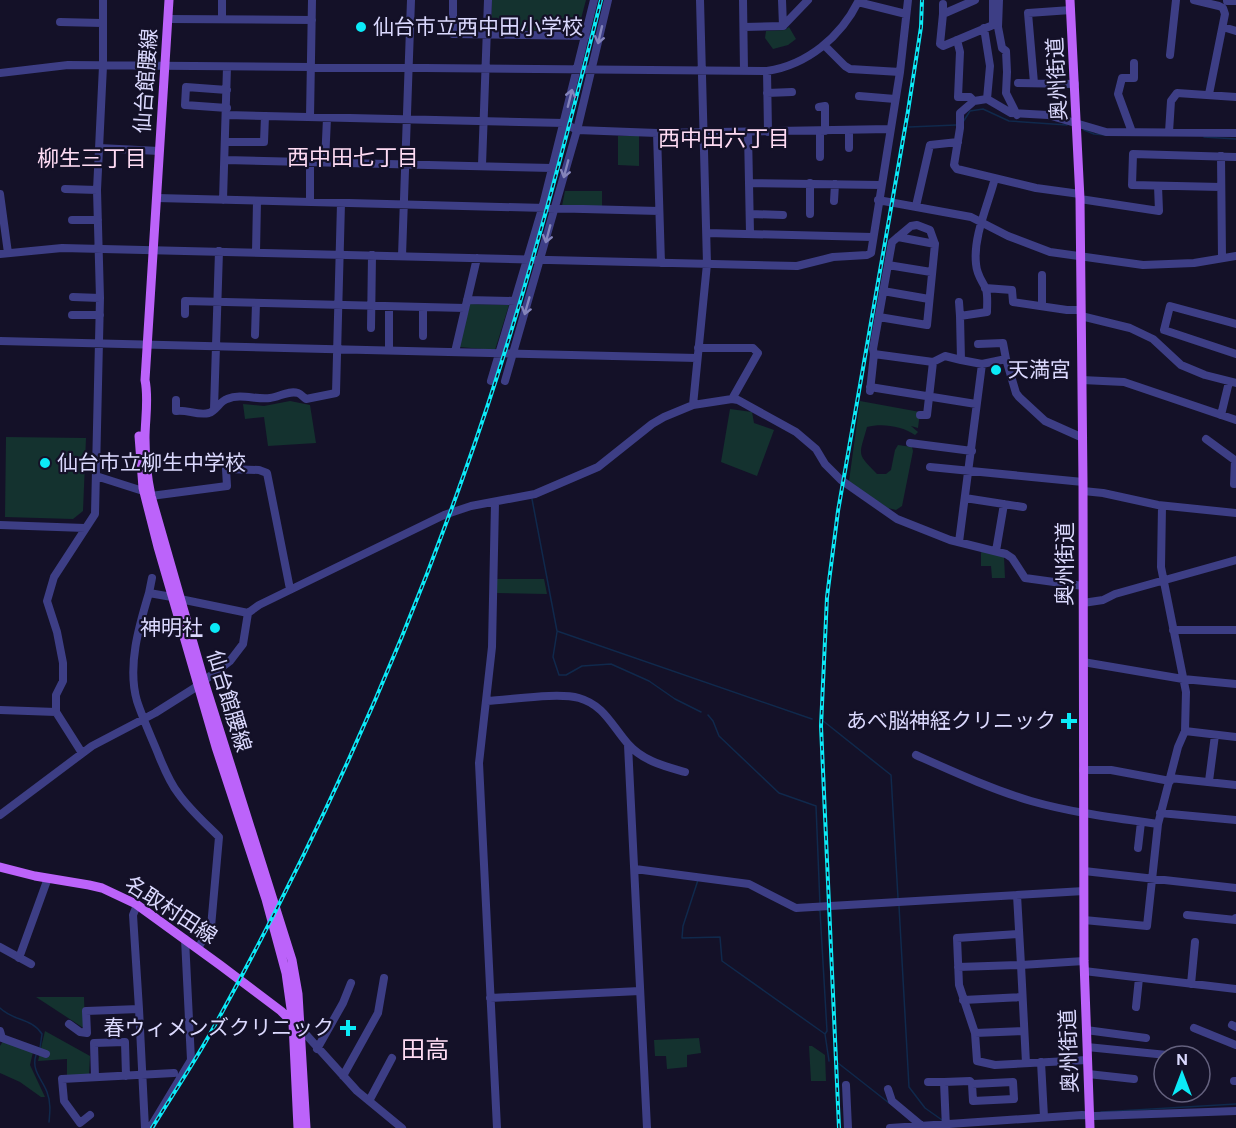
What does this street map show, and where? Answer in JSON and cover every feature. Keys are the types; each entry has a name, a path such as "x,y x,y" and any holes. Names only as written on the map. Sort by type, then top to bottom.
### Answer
{"main road":[{"name":"仙台館腰線","path":"169,0 145,380 147,390 147,494 280,947 291,999 298,1128"},
{"name":"奥州街道","path":"1071,5 1080,197 1084,966 1090,1128"},
{"name":"仙台館腰線","path":"201,683 292,960 301,1029 306,1128"},
{"name":"名取村田線","path":"0,867 102,888 137,905 198,948 301,1029"},
{"path":"271,1004 291,999"}],"street":[{"path":"82,753 57,712 56,695 63,681 64,669 60,644 48,609 48,594 59,567 95,514 98,477 100,315 97,190 103,66 103,0"},
{"path":"222,0 222,20"},
{"path":"310,117 312,0"},
{"path":"402,256 411,0"},
{"path":"453,0 453,34 586,36"},
{"path":"482,165 488,0"},
{"path":"491,381 542,209 594,0"},
{"path":"505,381 577,130 608,0"},
{"path":"693,405 707,233 700,0"},
{"path":"743,0 744,71"},
{"path":"782,0 783,26"},
{"path":"744,27 783,26 808,0"},
{"path":"0,194 4,253 62,248 797,266 833,257 867,255 871,253 880,185 900,72 908,0"},
{"path":"943,14 975,0"},
{"path":"943,4 940,44 943,46 993,25 993,0"},
{"path":"999,0 998,27 1002,48 1006,51 1006,93 1017,114"},
{"path":"1170,55 1176,0"},
{"path":"1194,0 1219,6 1223,8 1225,14"},
{"path":"0,73 68,66 767,71 793,65 811,56 851,15 858,1 906,14"},
{"path":"1209,94 1225,14 1230,1"},
{"path":"1034,83 1028,13 1071,5"},
{"path":"168,19 312,20"},
{"path":"60,22 102,23"},
{"path":"1223,27 1236,31"},
{"path":"984,28 990,66 987,99"},
{"path":"957,40 960,52 958,97 970,98 974,101"},
{"path":"824,45 850,69 900,72"},
{"path":"1132,132 1119,94 1122,78 1134,78 1134,63"},
{"path":"223,200 227,67"},
{"path":"767,71 768,132"},
{"path":"1018,83 1075,84"},
{"path":"227,90 186,87 184,105 265,116 564,123 577,130 657,133 890,129"},
{"path":"767,93 792,92"},
{"path":"1169,132 1171,101 1174,95 1181,93 1236,97"},
{"path":"859,96 895,99"},
{"path":"1158,186 1159,211 1036,188 957,169 954,165 960,113 974,101 987,99 1017,114 1048,115 1106,132 1236,133"},
{"path":"819,106 825,106 820,157"},
{"path":"226,142 264,142 265,116"},
{"path":"325,162 327,118"},
{"path":"849,130 849,148"},
{"path":"657,133 661,263"},
{"path":"748,133 750,233"},
{"path":"916,206 930,145 958,142"},
{"path":"99,148 159,150"},
{"path":"1221,188 1132,185 1133,154 1235,157"},
{"path":"1221,156 1222,258"},
{"path":"225,160 552,168"},
{"path":"309,202 310,162"},
{"path":"960,316 987,312 985,288 979,279 976,266 978,231 983,223 995,178"},
{"path":"749,183 880,185"},
{"path":"810,183 810,214"},
{"path":"834,201 835,184"},
{"path":"65,189 97,190"},
{"path":"157,198 659,211"},
{"path":"878,200 971,217 1008,237 1041,250 1143,265 1194,263 1236,256"},
{"path":"256,252 257,201"},
{"path":"176,400 176,411 209,413 226,399 239,396 260,399 298,393 306,399 336,393 341,203"},
{"path":"750,214 783,215"},
{"path":"72,220 99,220"},
{"path":"879,317 927,325 935,244 930,230 918,225 911,226 892,242 873,350 870,389 976,404"},
{"path":"707,233 872,237"},
{"path":"898,237 935,244"},
{"path":"214,409 219,252"},
{"path":"371,328 372,255"},
{"path":"455,352 477,258"},
{"path":"888,265 931,272"},
{"path":"1042,275 1042,305"},
{"path":"985,288 1012,290 1013,302 1081,313 1154,339 1181,364 1205,375 1233,383 1221,415"},
{"path":"883,291 929,299"},
{"path":"73,297 100,298"},
{"path":"185,314 185,301 423,307 515,301"},
{"path":"959,302 961,360"},
{"path":"255,335 256,303"},
{"path":"1236,324 1170,306 1164,330 1236,354"},
{"path":"389,307 389,350"},
{"path":"423,307 423,336"},
{"path":"72,315 100,315"},
{"path":"0,341 697,358"},
{"path":"978,344 1003,343 1019,397 1045,421 1083,438"},
{"path":"698,348 753,348 758,353 732,399"},
{"path":"874,354 933,362 945,356 982,364 1006,359"},
{"path":"920,415 927,415 933,362"},
{"path":"959,542 982,364"},
{"path":"1082,380 1124,382 1236,420"},
{"path":"0,814 92,746 144,720 230,661 239,651 244,639 248,613 259,604 444,515 471,506 535,494 598,467 652,424 693,405 738,400 796,432 816,449 825,464 841,480 897,519 959,542 996,551 1012,558 1025,578 1083,586"},
{"path":"1206,439 1236,460 1234,484"},
{"path":"910,443 972,451"},
{"path":"930,467 985,472 1083,487 1162,506 1236,513"},
{"path":"98,477 147,494 227,486 226,470 259,470 267,473 290,589"},
{"path":"965,498 1023,507"},
{"path":"495,503 492,647 479,763 497,1128"},
{"path":"996,551 1004,504"},
{"path":"1084,920 1147,926 1160,813 1178,747 1185,731 1186,692 1163,580 1160,549 1162,506"},
{"path":"0,525 85,528"},
{"path":"1083,603 1103,600 1163,580 1236,560"},
{"path":"152,578 140,622 135,662 137,699 165,771 175,790 219,837 211,927 198,948"},
{"path":"149,592 248,613"},
{"path":"1173,630 1236,630"},
{"path":"1083,662 1183,679 1236,684"},
{"path":"487,701 558,696 576,697 600,708 628,745 648,759 685,772"},
{"path":"0,710 57,712"},
{"path":"1185,731 1236,737"},
{"path":"1209,781 1215,735"},
{"path":"628,745 647,1128"},
{"path":"916,755 1032,801 1084,813 1158,824"},
{"path":"1083,770 1111,770 1170,780 1209,781 1236,785"},
{"path":"1160,813 1236,820"},
{"path":"1138,848 1141,822"},
{"path":"635,869 749,884 796,908 1084,891"},
{"path":"1084,872 1236,888"},
{"path":"19,958 48,878"},
{"path":"1017,895 1026,1062"},
{"path":"137,905 134,915 145,1128"},
{"path":"1187,915 1236,920 1236,918"},
{"path":"1019,934 957,938 959,986 975,1033 977,1061 994,1065 1087,1059"},
{"path":"150,1128 191,1060 185,939"},
{"path":"1191,984 1195,942"},
{"path":"0,947 31,964"},
{"path":"958,967 1021,964 1084,966 1139,978 1236,989"},
{"path":"343,1076 378,1013 384,978"},
{"path":"1136,1007 1139,978"},
{"path":"317,1049 343,1003 351,983"},
{"path":"490,998 640,991"},
{"path":"963,1000 1022,997"},
{"path":"69,1024 80,1032 87,1033 86,1011 139,1009"},
{"path":"1194,1028 1236,1045"},
{"path":"301,1029 343,1076 402,1128"},
{"path":"975,1033 1024,1030"},
{"path":"1086,1030 1146,1038"},
{"path":"1,1037 40,1052"},
{"path":"94,1077 94,1043 125,1042 126,1076"},
{"path":"1087,1047 1152,1054"},
{"path":"369,1101 392,1058"},
{"path":"1041,1062 1044,1117"},
{"path":"90,1115 80,1126 64,1101 62,1078 174,1073"},
{"path":"1088,1074 1134,1079"},
{"path":"928,1082 970,1081 972,1084 1013,1082 1014,1099 973,1101 972,1084"},
{"path":"944,1082 946,1126"},
{"path":"846,1085 848,1128"},
{"path":"888,1089 892,1101 918,1126"},
{"path":"890,1128 946,1126 1044,1117 1236,1111"}],"green space":[{"path":"492,0 586,0 578,30 491,31"},
{"path":"789,27 796,39 788,45 773,49 765,38 766,31 785,30"},
{"path":"618,136 639,136 639,166 618,165"},
{"path":"565,191 602,191 602,206 562,206"},
{"path":"470,304 509,305 495,350 459,347"},
{"path":"290,401 310,405 316,443 268,446 264,417 245,419 243,404 264,406"},
{"path":"860,401 920,412 918,428 911,426 918,432 915,435 898,427 885,425 867,427 862,444 862,458 877,474 886,474 891,470 898,445 912,447 902,506 896,510 888,508 851,485 849,481"},
{"path":"730,409 752,412 754,423 774,430 757,476 721,462"},
{"path":"6,437 86,438 83,511 73,519 5,517"},
{"path":"982,550 1004,557 1005,578 992,578 991,566 981,566"},
{"path":"496,579 544,579 547,594 496,593"},
{"path":"36,997 84,997 85,1029"},
{"path":"45,1031 90,1056 89,1075 67,1075 67,1059 38,1061"},
{"path":"699,1038 701,1053 687,1055 687,1067 667,1069 666,1056 655,1056 654,1040"},
{"path":"3,1041 33,1052 30,1065 45,1097 41,1097 20,1082 0,1073 0,1046"},
{"path":"809,1046 825,1055 826,1081 811,1081"}],"waterway":[{"path":"963,122 970,111 983,109 1009,121 1067,125"},
{"path":"909,127 956,125"},
{"path":"1084,130 1106,135"},
{"path":"1204,137 1236,139"},
{"path":"532,499 557,631 812,719"},
{"path":"557,632 553,657 559,675 566,675 582,666 611,664 649,681 675,699 701,712"},
{"path":"708,715 719,736 779,793 816,806 820,905"},
{"path":"822,720 891,775 898,898"},
{"path":"698,880 683,926 682,938 720,937 722,961 825,1034 829,1061"},
{"path":"899,906 909,1087 925,1108 942,1120"},
{"path":"818,910 820,911 827,1031 825,1034"},
{"path":"0,1008 38,1029 42,1034 40,1048"},
{"path":"36,1055 36,1070 49,1100 49,1122"},
{"path":"838,1063 889,1103"},
{"path":"1101,1112 1236,1104"}],"railway":[{"path":"152,1128 210,1034 282,899 348,761 409,620 463,477 503,359 555,180 601,0"},
{"path":"839,1128 821,726 827,597 838,511 908,111 921,27 922,0"}],"place":[{"name":"仙台市立西中田小学校","path":"361,27"},
{"name":"天満宮","path":"996,370"},
{"name":"仙台市立柳生中学校","path":"45,463"},
{"name":"神明社","path":"215,628"},
{"name":"あべ脳神経クリニック","path":"1069,721"},
{"name":"春ウィメンズクリニック","path":"348,1028"}],"district":[{"name":"西中田六丁目","path":"724,138"},
{"name":"西中田七丁目","path":"353,157"},
{"name":"柳生三丁目","path":"92,158"},
{"name":"田高","path":"425,1049"}]}
